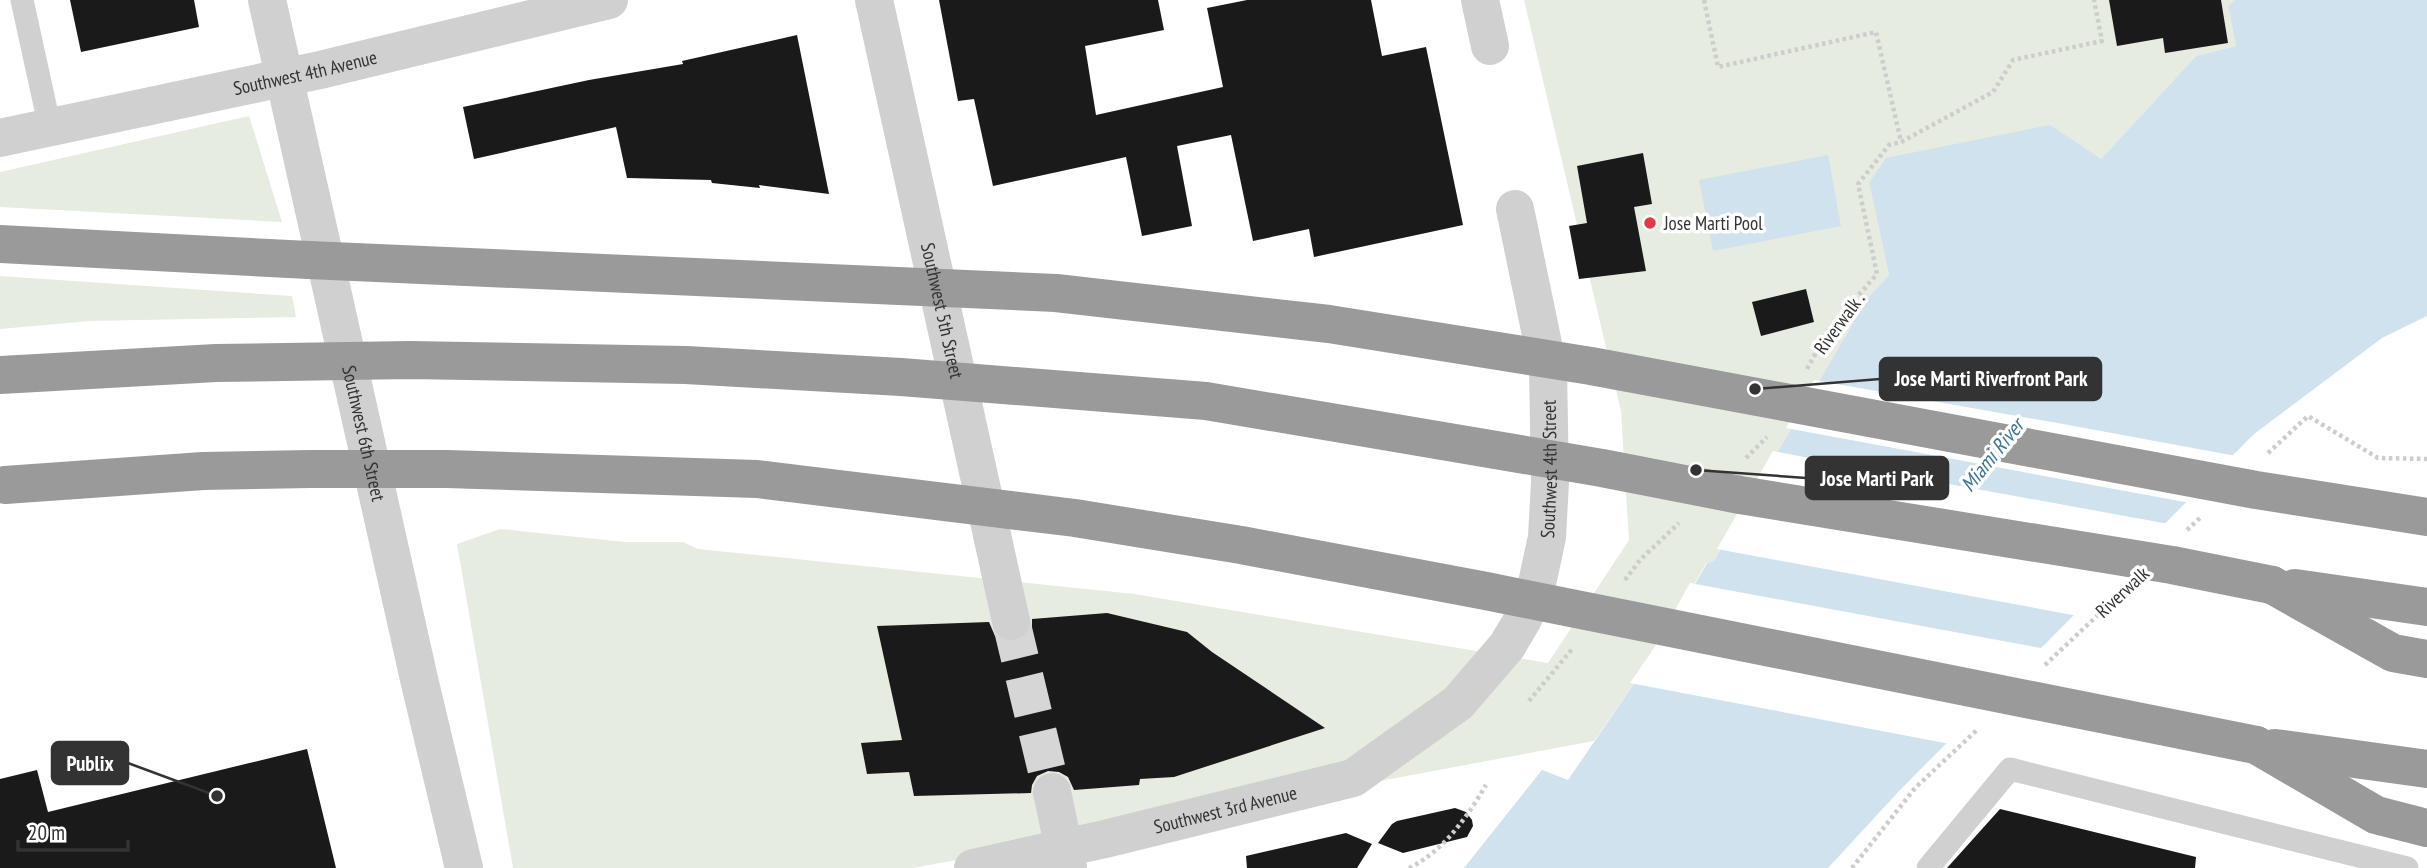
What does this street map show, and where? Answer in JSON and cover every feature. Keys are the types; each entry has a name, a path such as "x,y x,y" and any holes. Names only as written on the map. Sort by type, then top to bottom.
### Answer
{"highway":[{"path":"0,244 169,254 1056,293 1329,324 1591,366 2256,490 2427,517"},
{"path":"0,375 216,363 410,360 686,365 901,377 1206,401 1602,468 1740,495 2172,565 2272,585 2427,607"},
{"path":"2,485 203,471 310,468 447,468 757,479 1074,518 1241,545 2256,745 2427,769"},
{"path":"2272,585 2393,653 2427,659"},
{"path":"2256,745 2376,815 2427,828"}],"street":[{"name":"Southwest 6th Street","path":"267,0 464,868"},
{"name":"Southwest 4th Avenue","path":"0,138 285,78 609,0"},
{"name":"Southwest 5th Street","path":"874,0 1011,621"},
{"path":"1479,0 1490,46"},
{"name":"Southwest 4th Street","path":"1458,703 1507,646 1523,620 1536,587 1547,537 1550,482 1548,368 1515,209"},
{"name":"Southwest 3rd Avenue","path":"973,868 1066,858 1353,778 1458,703"},
{"path":"1052,792 1066,858"}],"lane":[{"path":"22,0 50,128"},
{"path":"1928,868 2010,769 2397,866"}],"path":[{"path":"1704,0 1718,67 1876,32 1901,142"},
{"name":"Riverwalk .","path":"1802,377 1829,330 1877,274 1858,184 1889,145 1901,142 1993,92 2013,60 2102,41 2095,0"},
{"path":"2267,454 2308,416 2378,458 2427,459"},
{"path":"1739,465 1768,436"},
{"path":"2187,531 2207,512"},
{"path":"1617,590 1640,560 1680,522"},
{"name":"Riverwalk","path":"2036,674 2126,588"},
{"path":"1529,701 1577,642"},
{"path":"1852,868 1915,788 1985,722"},
{"path":"1409,868 1436,851 1472,808 1486,785"}],"shaded area":[{"path":"1524,0 2235,0 2228,6 2236,46 2196,56 2101,159 1869,183 1889,275 1867,299 1714,561 1706,563 1657,650 1594,741 913,868 513,868 457,544 500,529 625,542 683,542 698,549 1134,594 1548,663 1629,540 1621,411"},
{"path":"249,116 282,222 0,207 0,172"},
{"path":"0,276 292,296 296,317 90,321 0,329"}],"water":[{"name":"Miami River","path":"2235,0 2427,0 2427,316 2382,338 2254,434 1900,790 1828,868 1464,868 1542,770 1568,780 1657,650 1707,563 1714,561 1867,299 1889,275 1869,183 1886,158 2050,125 2101,159 2196,56 2236,46 2228,6"},
{"path":"1828,155 1841,226 1713,251 1699,180"}],"pier":[{"path":"1814,380 2236,456 2190,503 1786,428"},
{"path":"1773,451 2169,524 2078,616 1717,549"},
{"path":"1690,583 2046,649 1950,744 1630,683 1654,648"}],"building":[{"path":"70,0 194,0 199,27 81,52"},
{"path":"939,0 1158,0 1164,30 1085,46 1096,115 1223,87 1207,8 1247,0 1371,0 1382,56 1426,47 1463,225 1314,257 1309,229 1253,241 1231,135 1177,146 1192,226 1142,236 1126,157 993,186 974,99 958,101"},
{"path":"2109,0 2221,0 2228,43 2165,53 2163,38 2117,46"},
{"path":"797,35 829,194 759,185 760,188 712,183 711,180 627,178 616,127 474,159 463,107 589,80 683,64 682,61"},
{"path":"1643,153 1652,204 1634,207 1646,271 1579,279 1569,226 1587,223 1577,166"},
{"path":"1806,289 1814,322 1761,336 1752,302"},
{"path":"1107,613 1187,632 1212,652 1325,728 1174,777 1140,779 1139,785 1074,790 1068,777 1059,772 1048,771 1037,776 1031,793 914,796 909,772 867,774 861,743 902,740 877,626 989,622 995,636 1004,642 1015,642 1026,637 1032,628 1032,619"},
{"path":"307,749 336,868 0,868 0,779 37,770 48,812"},
{"path":"1455,808 1466,812 1472,820 1473,826 1467,837 1403,853 1378,843 1397,821"},
{"path":"2000,809 2196,857 2195,868 1947,868"},
{"path":"1346,833 1372,844 1357,868 1247,868 1246,856"}],"tunnel":[{"path":"1011,621 1052,792"}],"place":[{"name":"Jose Marti Pool","path":"1650,223"},
{"name":"Jose Marti Riverfront Park","path":"1755,389"},
{"name":"Jose Marti Park","path":"1696,470"},
{"name":"Publix","path":"217,796"}]}
